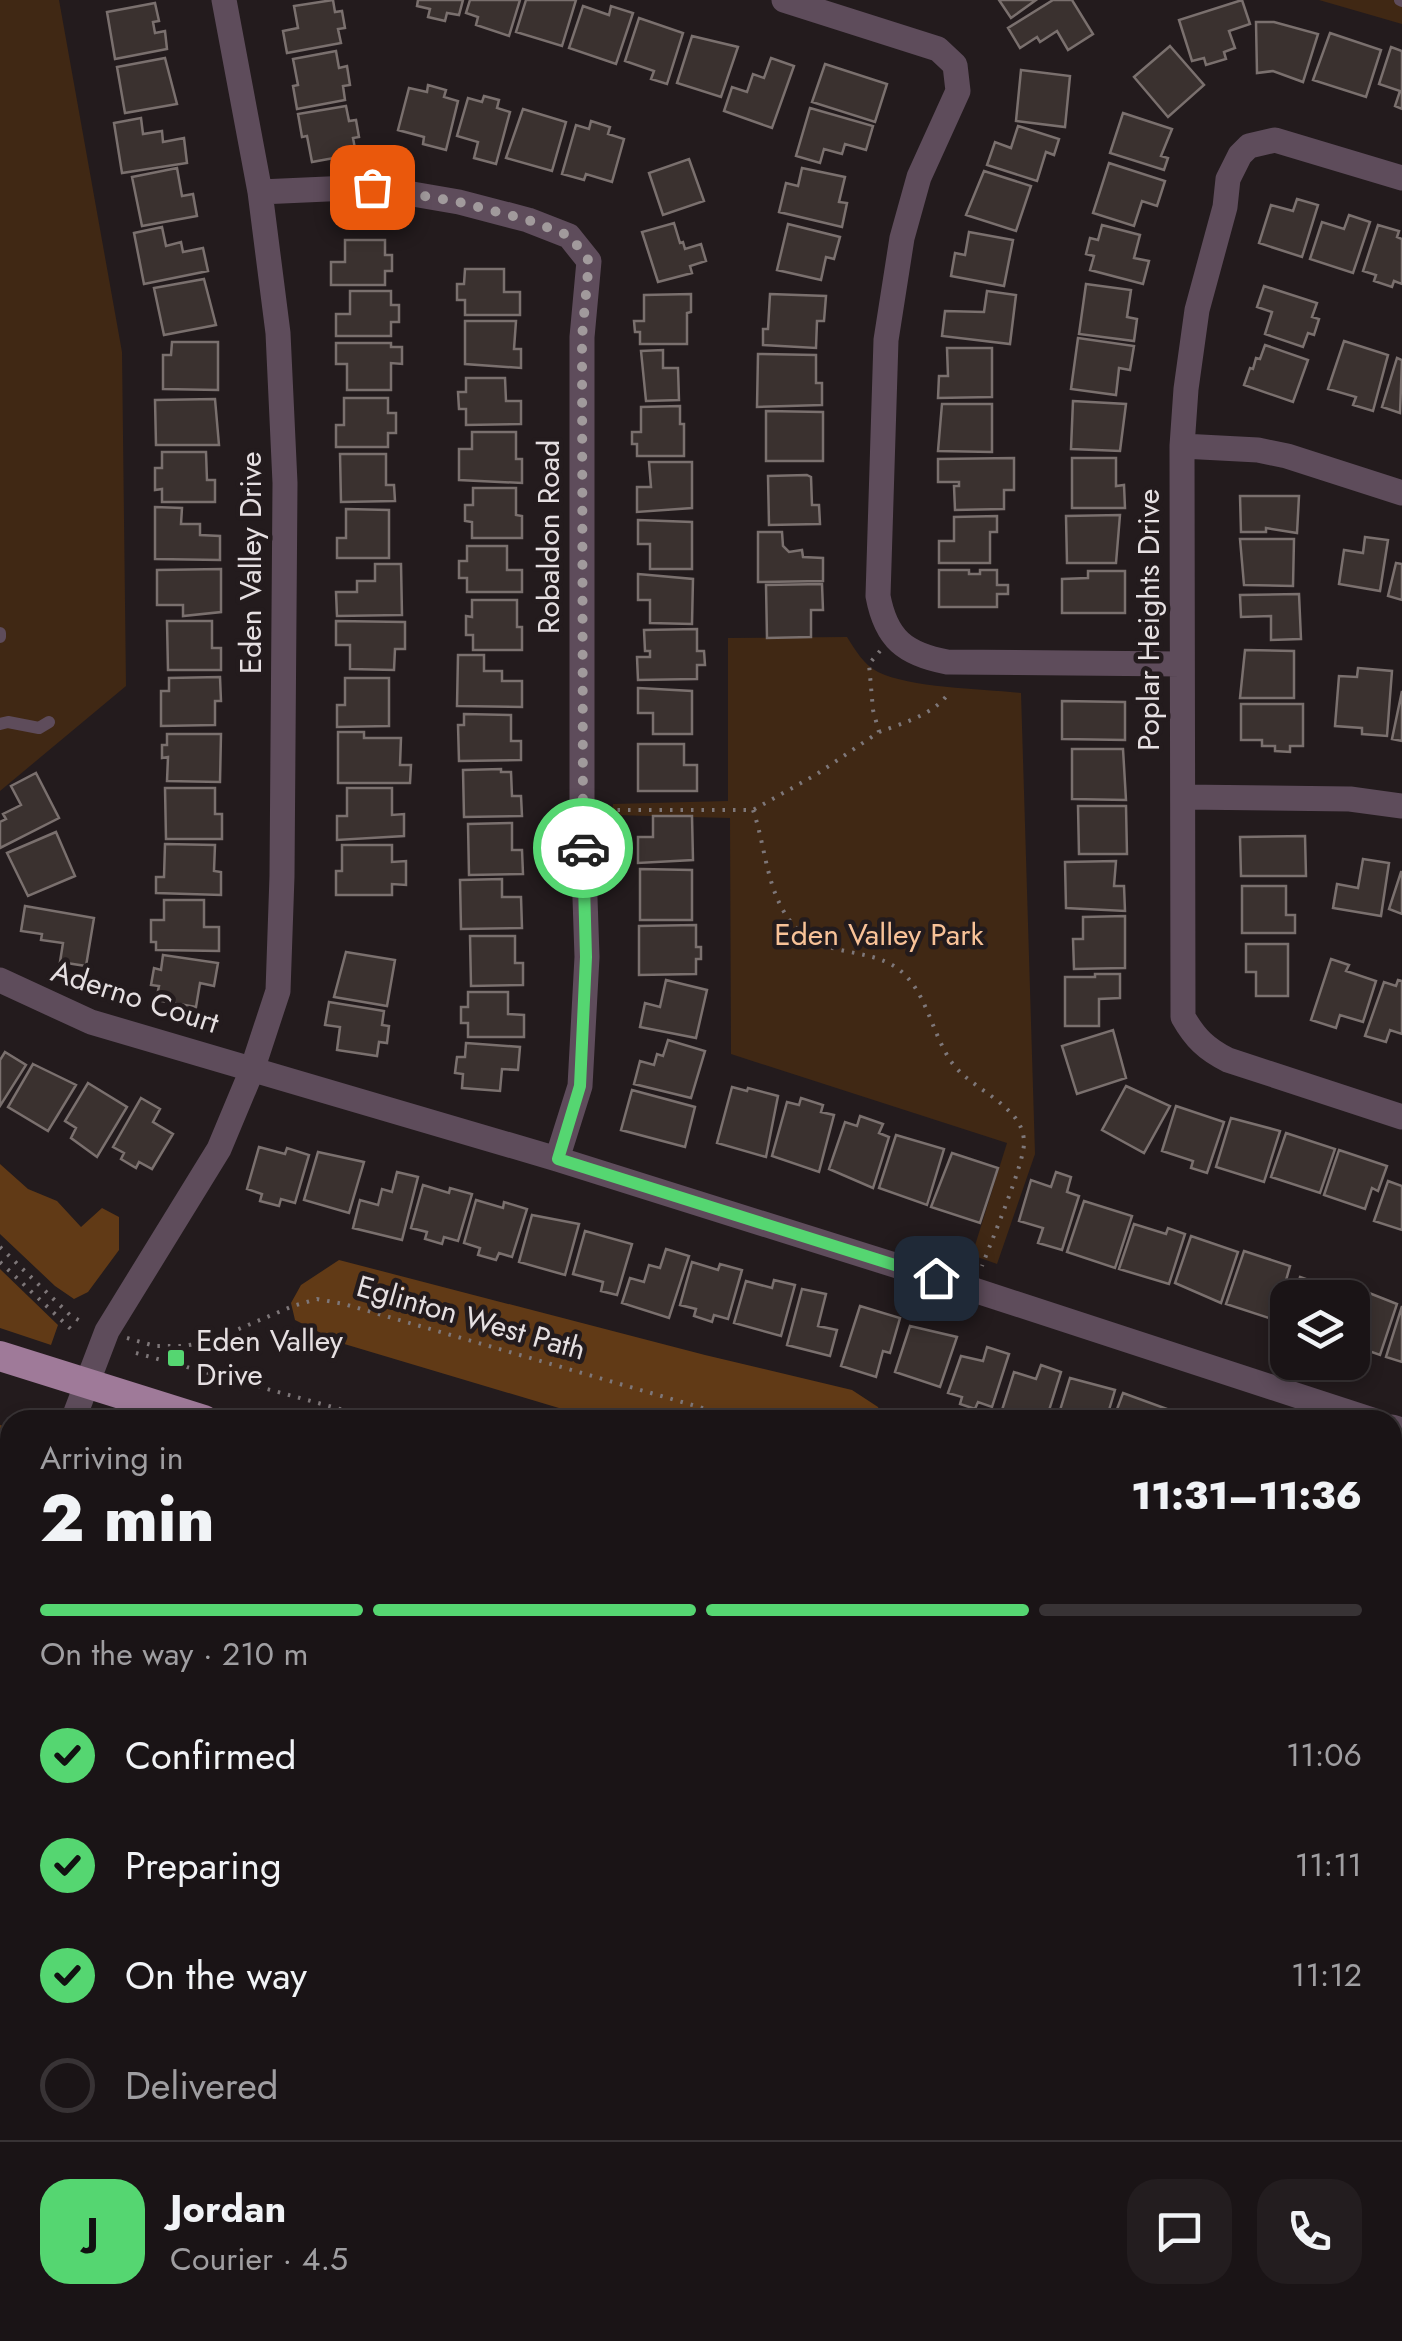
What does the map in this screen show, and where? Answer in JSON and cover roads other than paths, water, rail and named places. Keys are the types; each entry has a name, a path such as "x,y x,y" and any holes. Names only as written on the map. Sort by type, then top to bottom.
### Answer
{"main road":[{"path":"0,1356 171,1410"}],"street":[{"name":"Eden Valley Drive","path":"77,1410 107,1332 220,1149 278,990 285,483 278,333 260,192 224,0"},
{"path":"784,0 938,49 955,65 958,90 919,178 902,238 886,340 878,596 882,620 892,636 926,658 960,663 1181,664"},
{"name":"Poplar Heights Drive","path":"1402,178 1275,140 1261,141 1240,155 1228,179 1197,310 1186,390 1181,664 1183,1017 1208,1050 1228,1060 1402,1116"},
{"name":"Robaldon Road","path":"260,192 372,187 459,202 570,236 589,261 582,337 582,810 586,957 580,1086 558,1159"},
{"path":"1182,446 1258,450 1287,456 1402,493"},
{"path":"1183,796 1350,798 1402,806"},
{"name":"Aderno Court","path":"0,980 91,1022 252,1070"},
{"path":"252,1070 558,1159 1341,1410"}],"lane":[{"path":"0,724 39,728 49,722"}],"place":[{"name":"Eden Valley Drive","path":"176,1358"}],"park label":[{"name":"Eden Valley Park","path":"879,935"}]}
